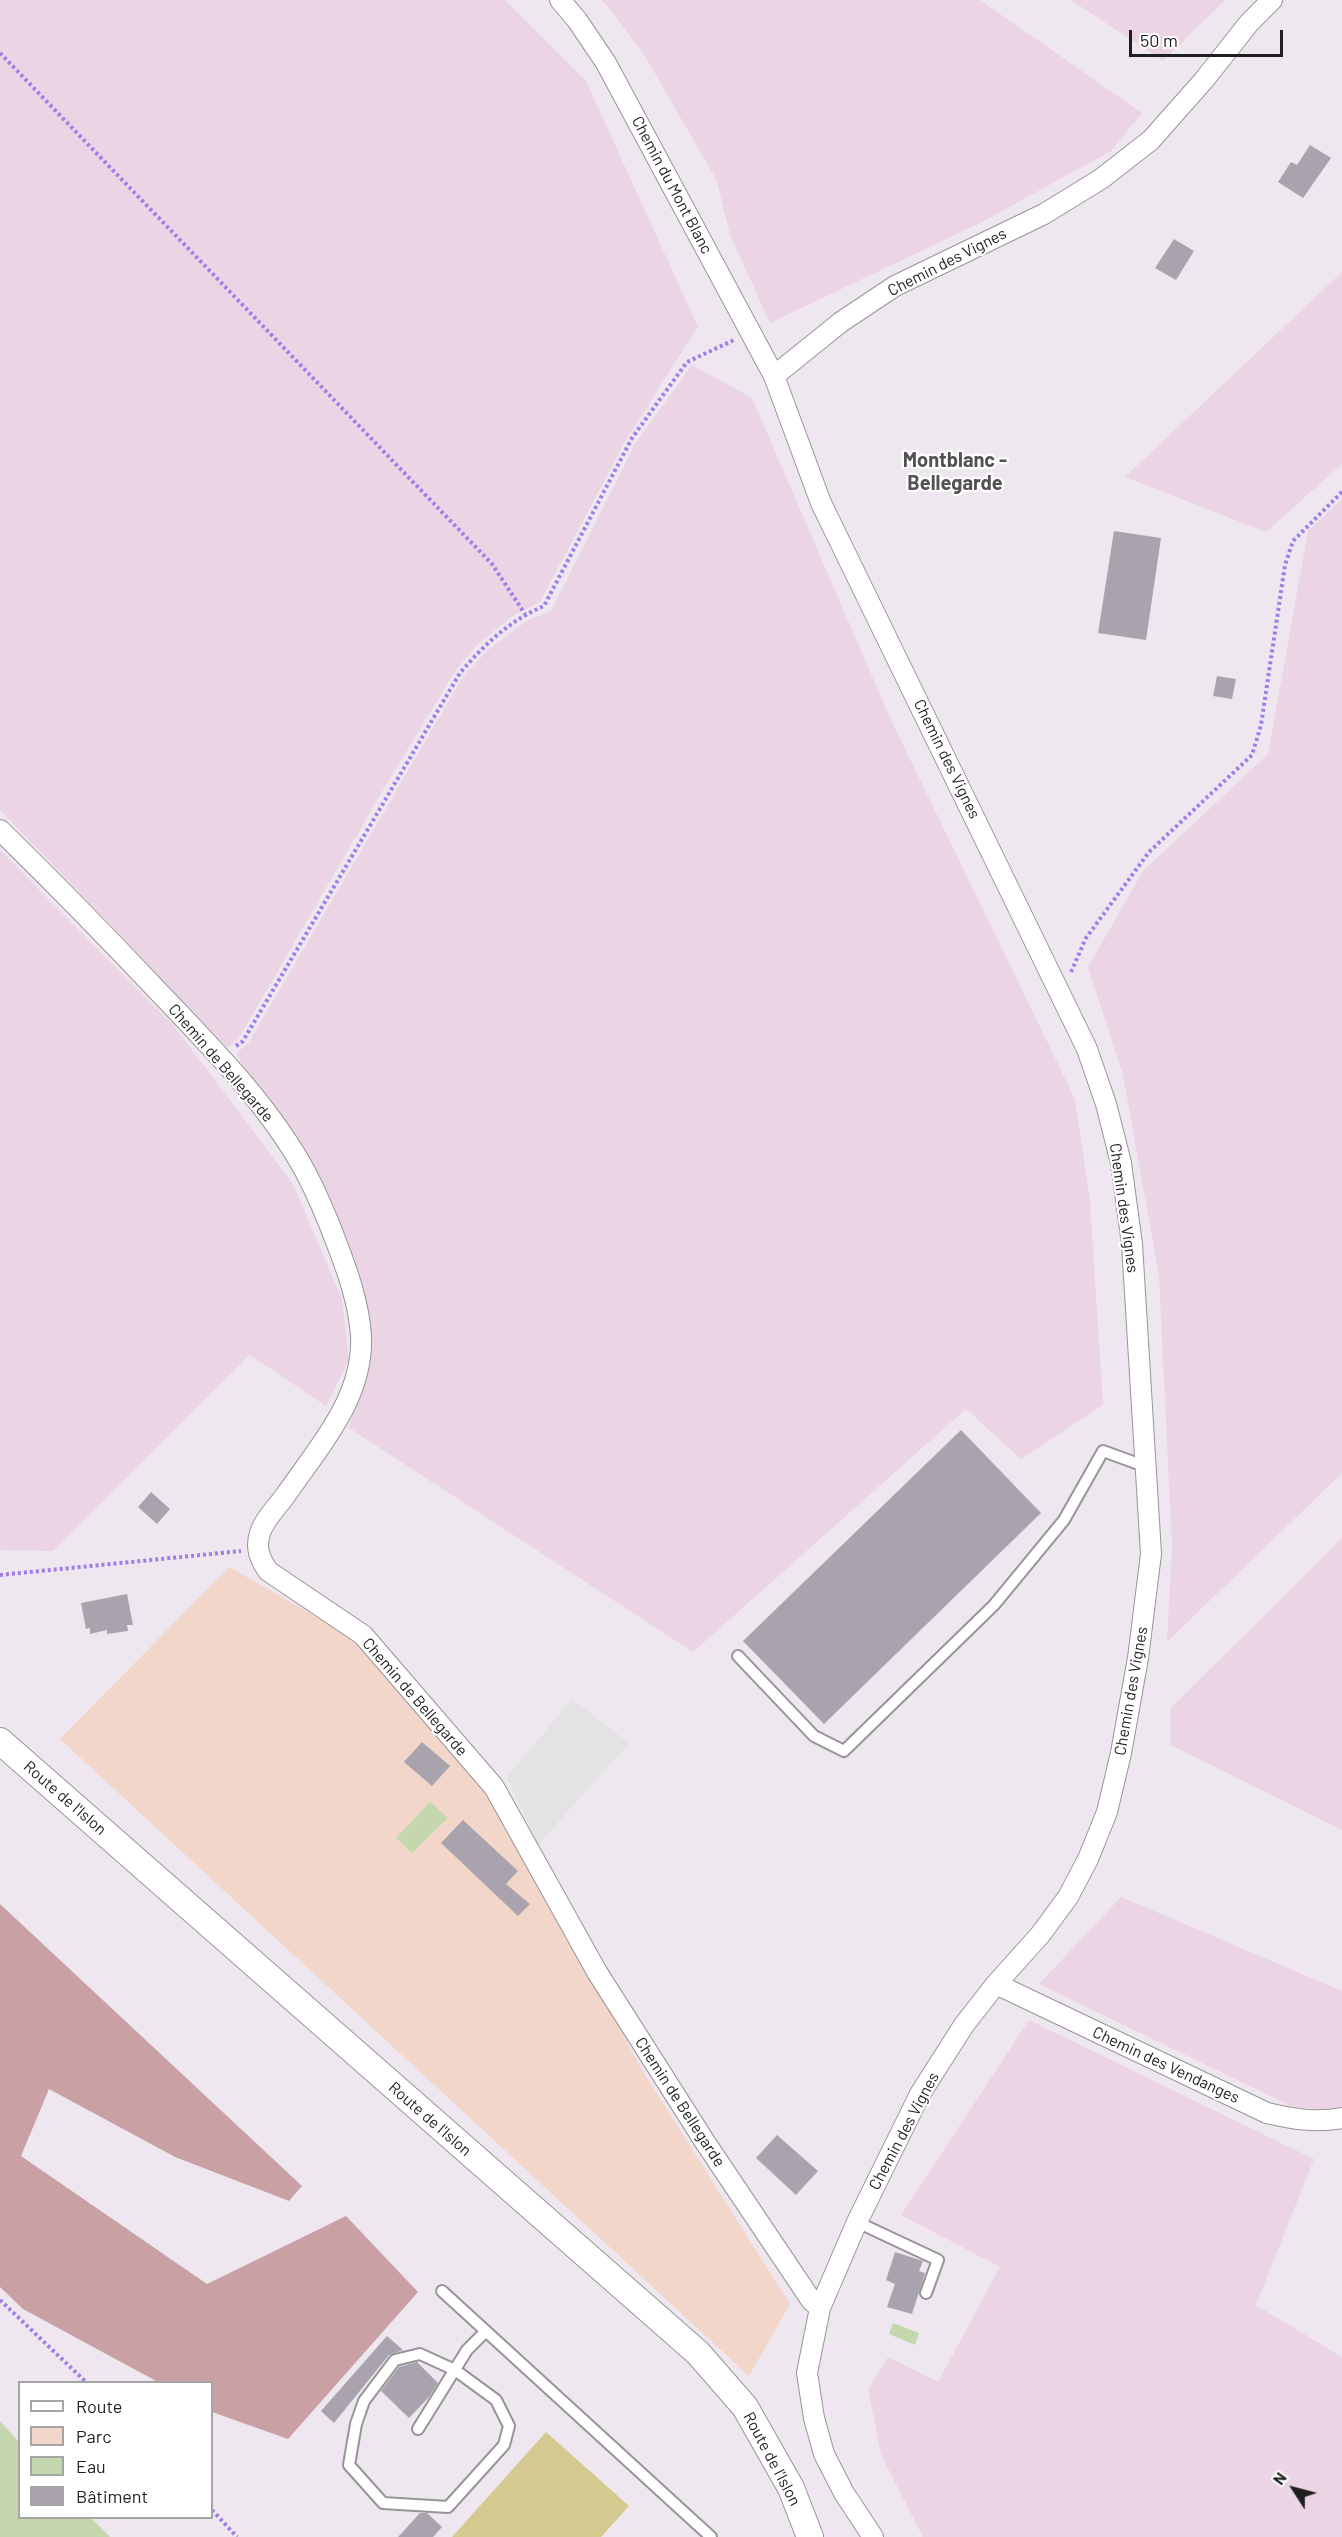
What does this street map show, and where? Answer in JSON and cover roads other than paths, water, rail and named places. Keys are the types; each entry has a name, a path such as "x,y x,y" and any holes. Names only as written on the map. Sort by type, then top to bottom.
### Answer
{"street":[{"name":"Chemin du Mont Blanc","path":"560,0 578,20 606,63 774,376"},
{"name":"Chemin des Vignes","path":"873,2537 834,2474 814,2418 807,2373 820,2308 857,2222 920,2094 964,2025 996,1984 1040,1935 1068,1897 1088,1858 1107,1812 1121,1753 1136,1668 1151,1554 1132,1244 1121,1163 1106,1104 1087,1049 1062,994 822,503 774,376 841,322 895,286 1044,214 1101,179 1151,140 1204,80 1249,23 1272,0"},
{"name":"Chemin de Bellegarde","path":"0,830 89,918 220,1057 275,1125 306,1174 326,1217 349,1277 361,1336 359,1365 349,1397 333,1427 260,1533 259,1559 268,1571 363,1635 494,1787 597,1972 705,2142 811,2300 820,2308"},
{"name":"Route de l'Islon","path":"0,1741 698,2353 745,2407 791,2488 810,2537"},
{"name":"Chemin des Vendanges","path":"996,1984 1267,2113 1297,2120 1326,2121 1342,2118"}],"lane":[{"path":"738,1656 814,1736 844,1751 994,1605 1064,1520 1103,1451 1147,1467"},
{"path":"857,2222 938,2260 926,2293"},
{"path":"442,2291 711,2537"},
{"path":"418,2429 467,2349 486,2331"},
{"path":"420,2354 455,2370 496,2400 509,2426 504,2445 448,2507 383,2503 349,2465 356,2424 364,2401 395,2360 420,2354"}],"water":[{"path":"430,1802 448,1818 412,1853 396,1838"},
{"path":"893,2323 919,2333 915,2345 889,2334"},
{"path":"0,2421 18,2441 18,2519 92,2519 110,2537 0,2537"}],"district":[{"name":"Montblanc - Bellegarde","path":"955,472"}]}
